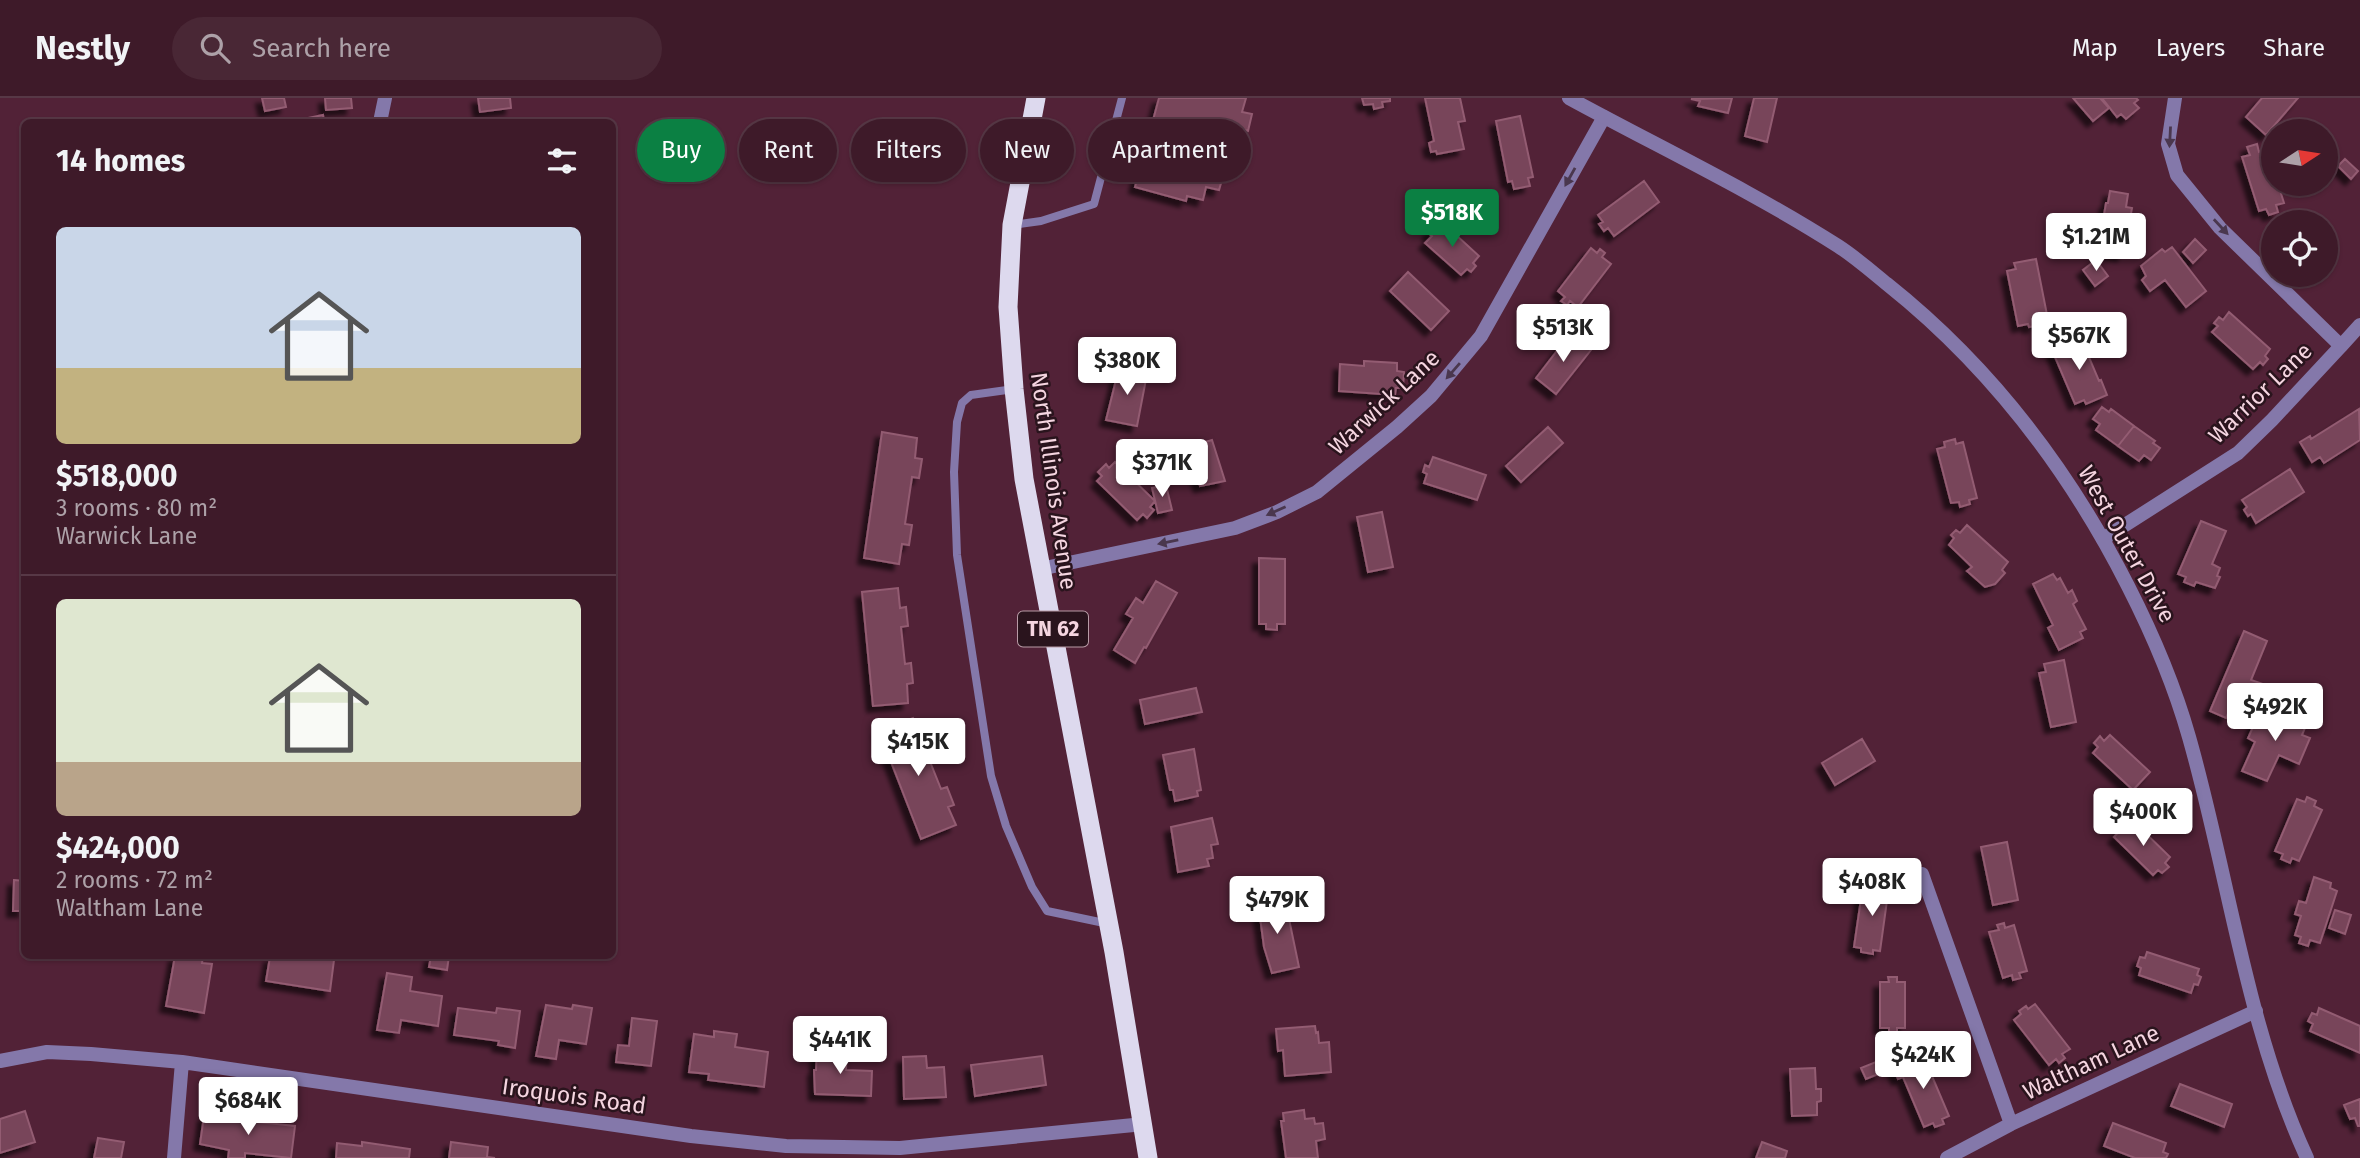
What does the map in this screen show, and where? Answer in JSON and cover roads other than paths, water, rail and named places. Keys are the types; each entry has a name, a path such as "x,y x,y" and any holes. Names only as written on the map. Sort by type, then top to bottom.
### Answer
{"highway":[{"name":"North Illinois Avenue","path":"1036,98 1012,225 1008,307 1014,389 1024,479 1109,924 1149,1158"}],"street":[{"path":"381,119 385,98"},
{"name":"West Outer Drive","path":"1569,98 1752,195 1841,248 1924,313 1996,386 2059,468 2104,538 2155,640 2182,713 2271,1067 2307,1158"},
{"path":"2175,98 2168,144 2177,175 2220,228 2341,345"},
{"name":"Warwick Lane","path":"1040,569 1235,528 1317,492 1397,427 1451,374 1481,336 1604,117"},
{"name":"Warrior Lane","path":"2104,538 2238,453 2360,325"},
{"path":"1922,874 2011,1124"},
{"name":"Waltham Lane","path":"1947,1158 2011,1124 2256,1011"},
{"name":"Iroquois Road","path":"0,1061 47,1052 182,1062 678,1134 786,1146 900,1148 1144,1124"},
{"path":"174,1158 182,1062"}],"lane":[{"path":"1012,225 1041,221 1094,204 1122,98"},
{"path":"1014,389 971,395 962,403 957,422 954,472 957,555 991,776 1006,826 1032,887 1047,911 1109,924"}]}
